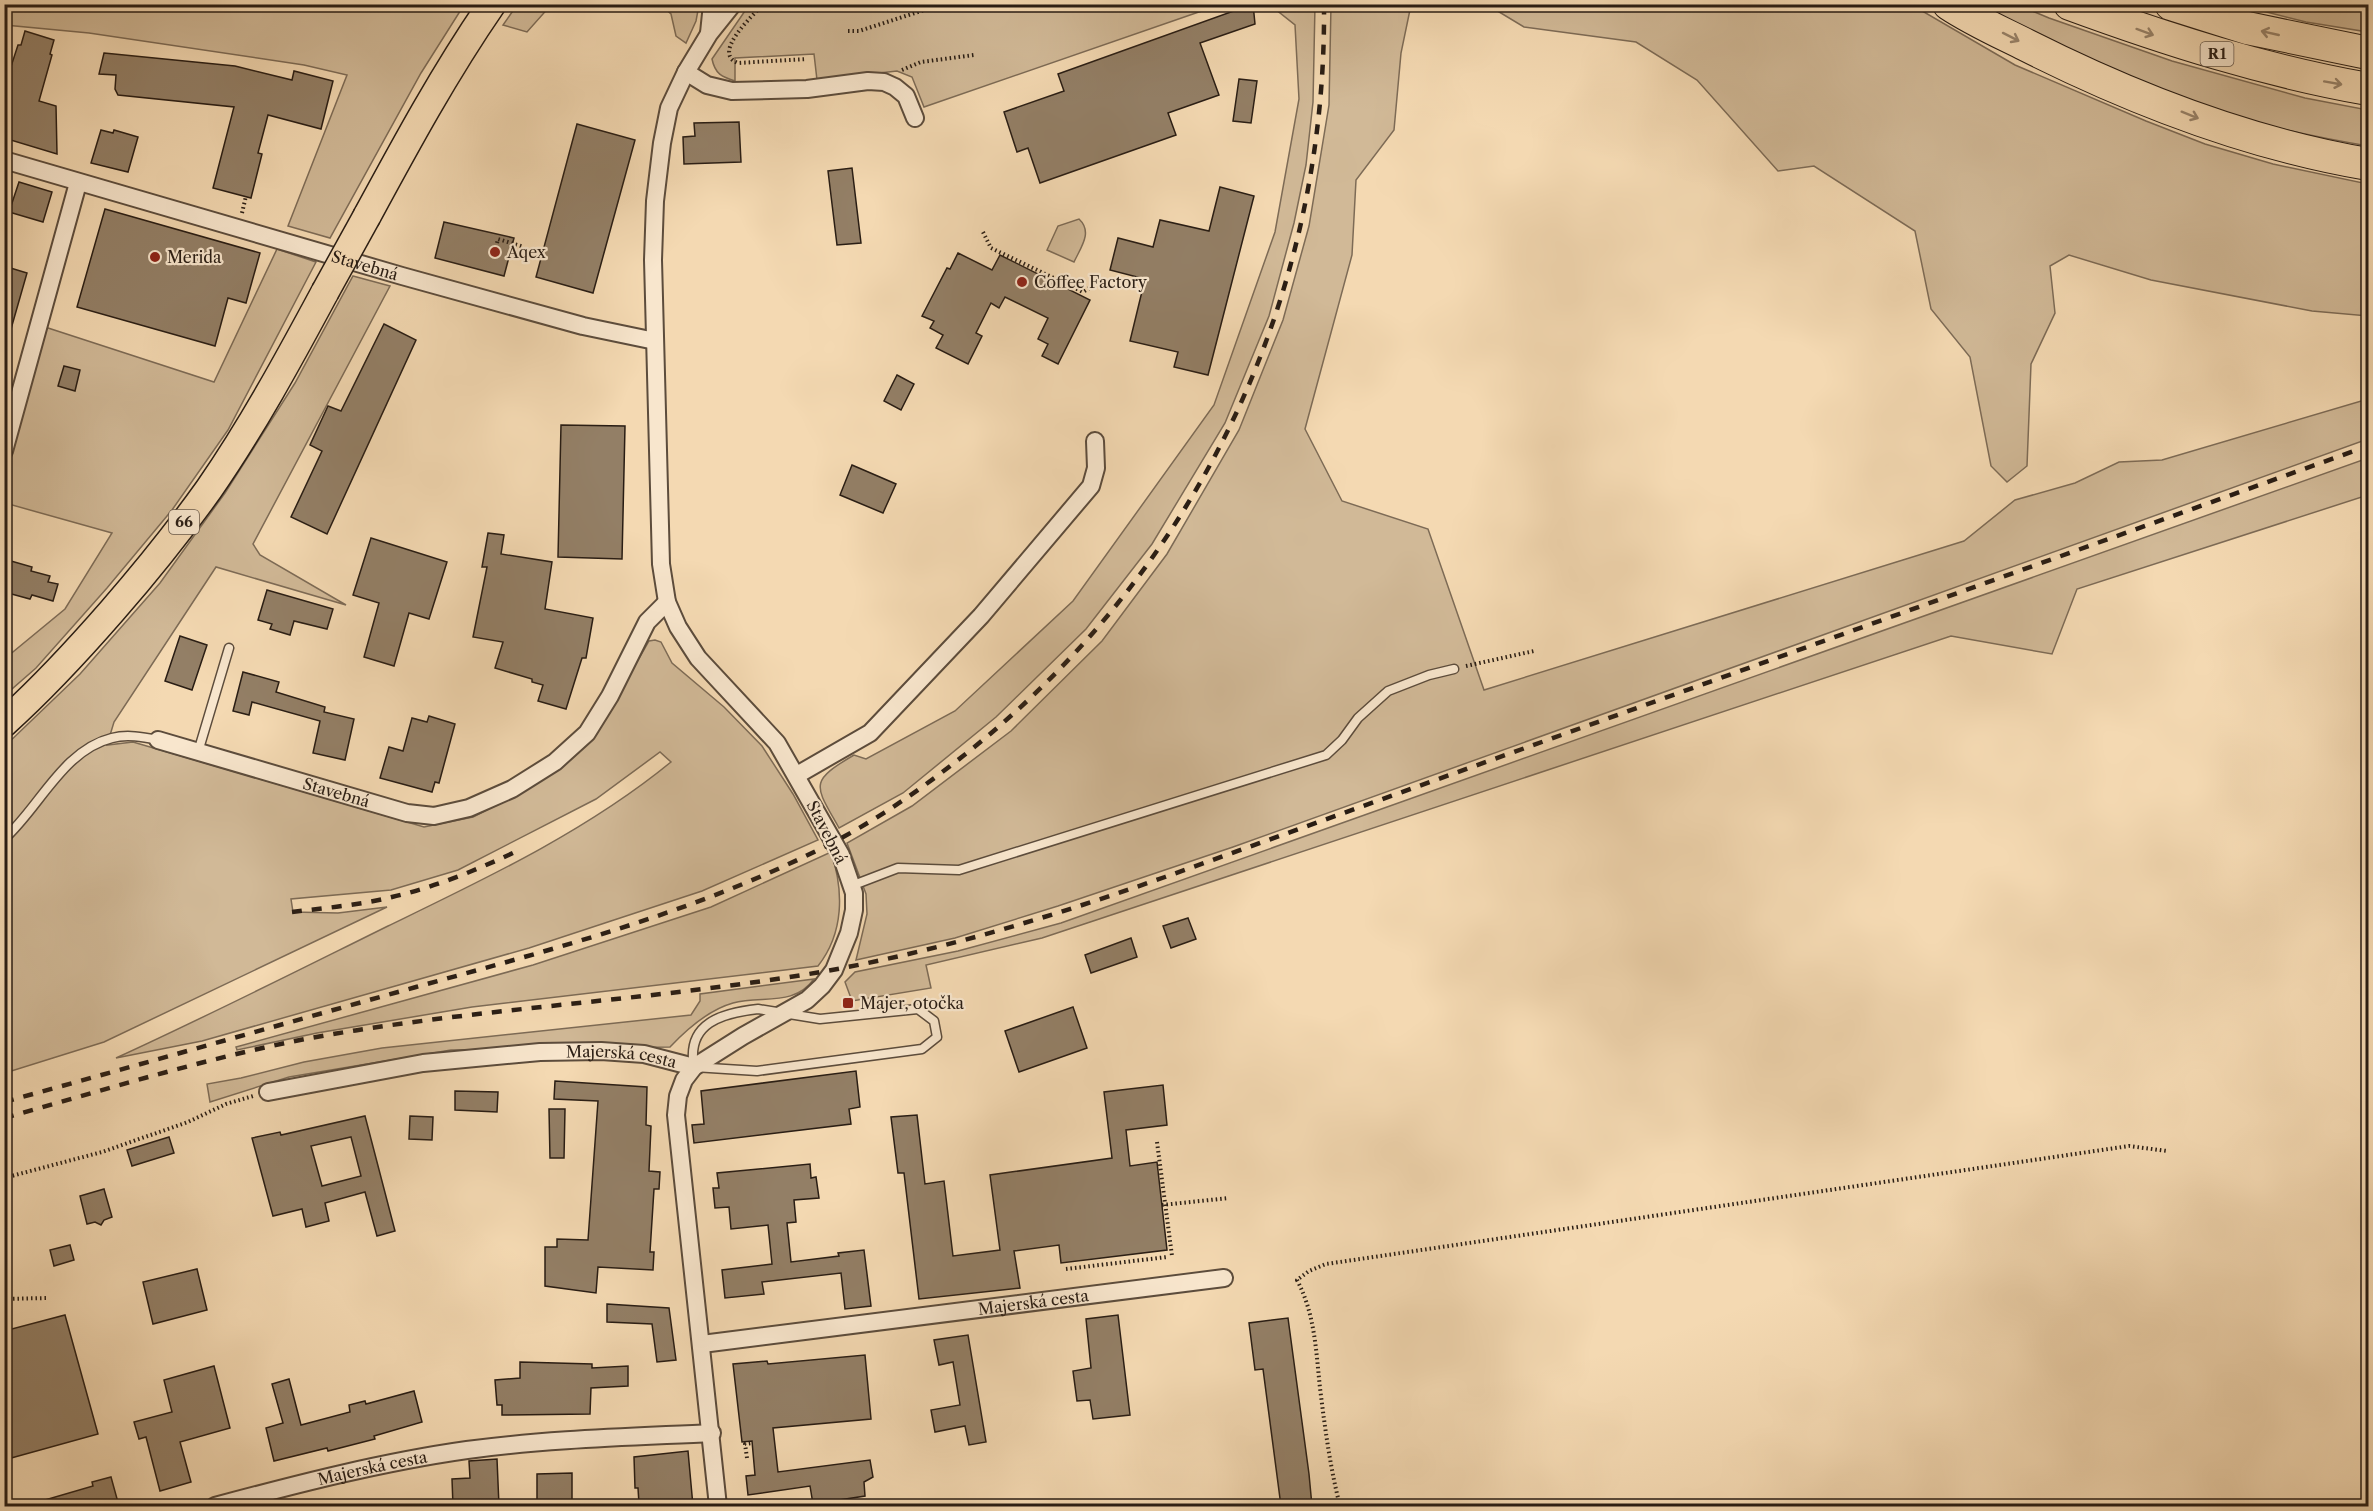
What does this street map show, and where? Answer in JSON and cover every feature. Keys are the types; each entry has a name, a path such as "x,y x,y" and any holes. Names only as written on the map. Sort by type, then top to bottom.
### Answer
{"highway":[{"path":"1949,4 2078,71 2203,121 2313,155 2368,164"},
{"name":"R1","path":"2070,4 2152,34 2238,61 2368,89"},
{"name":"R1","path":"2171,4 2247,28 2368,53"}],"main road":[{"name":"66","path":"4,723 58,671 94,631 138,580 209,489 278,378 454,62 492,4"}],"street":[{"name":"Stavebná","path":"709,34 712,4"},
{"name":"Stavebná","path":"694,1067 807,1000 822,986 834,970 849,933 854,910 851,886 841,855 797,775 777,743 698,658 678,627 668,602 661,564 658,521 653,260 655,201 660,155 669,108 686,72 709,34 733,4"},
{"path":"686,72 707,85 732,91 807,89 868,81 884,82 906,96 915,118"},
{"name":"Stavebná","path":"4,160 413,279 583,326 655,341"},
{"path":"4,451 78,183"},
{"path":"797,775 870,733 981,616 1090,486 1096,468 1095,441"},
{"name":"Stavebná","path":"158,740 407,813 434,816 469,808 512,789 555,762 587,733 610,696 647,622 668,602"},
{"name":"Majerská cesta","path":"268,1092 423,1063 540,1052 601,1051 644,1054 694,1067 684,1080 678,1096 676,1115 712,1433 718,1506"},
{"name":"Majerská cesta","path":"702,1344 1224,1278"},
{"name":"Majerská cesta","path":"215,1506 362,1470 468,1450 712,1433"}],"lane":[{"path":"198,752 229,648"},
{"path":"851,886 898,868 959,870 1326,755 1342,740 1358,718 1388,691 1429,675 1454,669"},
{"name":"Stavebná","path":"4,839 68,765 89,748 111,738 132,736 158,740"},
{"path":"918,1009 934,1021 937,1037 922,1049 757,1071 694,1067 692,1053 694,1041 705,1026 730,1012 758,1010 783,1014 820,1019 918,1009"}],"path":[{"path":"763,4 730,44 729,56 732,60 738,63 807,59"},
{"path":"848,31 859,31 943,4"},
{"path":"884,82 902,69 921,62 974,55"},
{"path":"983,232 991,248 1083,292 1096,284"},
{"path":"497,243 498,239 524,247"},
{"path":"1454,669 1534,651"},
{"path":"4,1178 102,1152 188,1122 226,1104 268,1092"},
{"path":"1066,1269 1169,1256 1157,1142"},
{"path":"1340,1506 1328,1458 1313,1324 1306,1298 1297,1280 1309,1271 1326,1264 2129,1146 2167,1151"},
{"path":"1164,1205 1229,1198"},
{"path":"4,1299 47,1298"},
{"path":"747,1458 745,1444 752,1443"}],"shaded area":[{"path":"4,5 464,5 421,73 330,238 288,226 347,75 304,65 89,33 5,25"},
{"path":"517,5 551,5 527,32 503,25"},
{"path":"661,5 699,5 696,21 686,43 676,36 671,14"},
{"path":"749,5 1219,5 924,107 912,77 897,71 817,80 814,54 735,58 735,81 723,76 715,68 712,59"},
{"path":"1270,5 1315,5 1313,102 1306,165 1294,223 1269,316 1225,423 1152,544 1086,629 996,717 903,793 839,828 821,793 820,786 829,772 854,755 866,759 955,711 1073,601 1214,405 1275,232 1299,99 1295,25"},
{"path":"1331,5 1411,5 1401,53 1394,130 1356,180 1352,255 1305,429 1342,501 1428,529 1484,690 1964,541 2015,500 2075,483 2119,462 2162,460 2368,399 2368,439 1233,847 955,938 856,960 867,914 866,894 847,843 912,806 1011,731 1102,641 1167,554 1239,430 1283,320 1309,226 1329,105"},
{"path":"1433,5 1912,5 2015,65 2146,121 2205,144 2273,164 2368,184 2368,316 2312,311 2151,280 2069,255 2050,266 2055,313 2031,364 2027,466 2007,482 1991,466 1970,357 1931,309 1915,231 1814,166 1778,171 1697,80 1636,42 1524,27 1491,7"},
{"path":"1972,5 2018,5 2172,61 2305,98 2368,110 2368,146 2310,135 2194,105 2096,66"},
{"path":"2239,5 2368,5 2368,32 2306,22"},
{"path":"1079,219 1085,229 1085,234 1074,262 1047,250 1058,226"},
{"path":"277,249 316,262 228,430 172,510 107,588 36,668 5,695 5,656 8,656 65,609 112,533 5,503 5,475 45,327 214,382"},
{"path":"353,276 390,286 253,544 260,555 346,605 216,567 114,722 107,745 133,742 424,827 473,817 511,798 617,697 649,641 655,640 661,642 672,663 724,707 762,746 793,794 818,840 702,891 529,948 202,1041 116,1058 461,890 570,832 639,787 671,762 660,752 596,799 458,870 391,890 291,899 293,912 338,913 387,907 104,1042 5,1073 5,746 80,674 160,583 225,493 295,383"},
{"path":"2368,458 2368,495 2077,589 2052,654 1951,636 1042,938 926,965 931,988 852,1001 845,982 855,972 958,951 1061,923"},
{"path":"831,852 838,882 839,911 833,940 818,966 472,1007 317,1033 237,1050 236,1047 533,965 711,907"},
{"path":"814,979 806,988 787,997 744,1001 715,1010 691,1027 670,1047 451,1050 289,1077 210,1102 207,1084 304,1062 382,1048 691,1015 700,1001 700,994"}],"building":[{"path":"1253,4 1255,24 1200,43 1219,95 1168,113 1176,135 1040,183 1028,148 1017,152 1004,112 1064,91 1058,74"},
{"path":"25,31 54,40 39,101 56,106 57,154 4,138 4,88"},
{"path":"104,53 235,66 292,80 294,71 333,81 321,129 268,115 258,153 262,154 251,198 213,188 234,107 118,95 115,89 116,75 99,74"},
{"path":"1239,79 1257,81 1251,123 1233,121"},
{"path":"739,122 741,162 684,164 683,137 695,136 694,123"},
{"path":"577,124 635,140 593,293 536,277"},
{"path":"101,130 113,133 114,130 138,137 128,172 91,163"},
{"path":"852,168 861,243 837,245 828,171"},
{"path":"19,182 52,192 43,222 9,212"},
{"path":"1220,187 1254,196 1208,375 1174,367 1178,352 1130,341 1145,279 1110,270 1118,238 1153,247 1160,220 1209,231"},
{"path":"105,209 260,253 246,303 228,298 215,346 77,307"},
{"path":"444,222 514,238 504,276 435,258"},
{"path":"958,253 992,270 1000,255 1090,300 1058,364 1042,356 1048,344 1038,339 1048,318 1005,297 999,308 991,303 976,333 982,336 968,364 936,348 943,335 930,328 934,321 922,316 947,268 950,269"},
{"path":"4,266 27,273 9,336 4,336"},
{"path":"384,324 416,340 327,534 291,517 322,451 310,445 328,406 341,411"},
{"path":"64,366 80,370 75,391 58,386"},
{"path":"897,375 914,384 901,410 884,401"},
{"path":"561,425 625,426 622,559 558,557"},
{"path":"852,465 896,484 883,513 840,495"},
{"path":"488,533 504,535 501,554 552,562 545,609 593,618 586,658 582,658 566,709 538,701 543,685 532,682 532,679 495,668 503,642 473,637 487,567 482,567"},
{"path":"371,538 447,562 429,619 409,613 394,666 364,657 379,603 353,595"},
{"path":"4,559 32,567 31,571 50,576 48,582 58,584 53,601 32,595 30,599 4,592"},
{"path":"267,590 333,609 327,629 294,621 290,635 270,629 272,624 258,620"},
{"path":"180,636 207,645 192,690 165,681"},
{"path":"243,672 279,682 276,692 325,707 324,712 354,719 345,760 313,753 320,721 252,702 249,715 233,711"},
{"path":"429,716 455,724 439,783 435,782 432,792 380,778 389,747 403,751 412,718 427,722"},
{"path":"1188,918 1196,939 1171,948 1163,926"},
{"path":"1131,938 1137,957 1091,973 1085,955"},
{"path":"1073,1007 1087,1048 1019,1072 1005,1031"},
{"path":"856,1071 860,1107 849,1109 851,1124 694,1143 692,1125 704,1124 701,1091"},
{"path":"555,1081 647,1087 646,1125 651,1126 649,1171 660,1172 659,1189 654,1189 650,1252 654,1252 653,1270 598,1267 596,1293 545,1286 545,1247 557,1247 557,1239 588,1240 598,1101 554,1099"},
{"path":"1163,1085 1167,1125 1126,1130 1130,1166 1157,1162 1167,1250 1061,1263 1059,1245 1014,1251 1020,1288 919,1299 904,1173 898,1173 891,1117 917,1115 925,1184 944,1181 953,1256 1000,1250 990,1175 1112,1158 1104,1092"},
{"path":"455,1091 498,1092 497,1112 455,1110"},
{"path":"549,1109 565,1109 564,1158 550,1158"},
{"path":"365,1116 395,1231 377,1236 365,1192 325,1203 329,1221 306,1227 302,1209 273,1216 252,1138 280,1132 281,1135","holes":["351,1137 361,1176 322,1186 311,1146"]},
{"path":"410,1116 433,1117 432,1140 409,1139"},
{"path":"169,1137 174,1153 132,1166 127,1150"},
{"path":"810,1164 811,1178 816,1177 819,1198 794,1200 796,1222 787,1223 791,1262 839,1256 838,1253 864,1250 871,1306 845,1309 841,1273 762,1282 764,1294 725,1298 722,1270 772,1264 768,1225 731,1229 729,1207 715,1208 713,1188 719,1188 717,1173"},
{"path":"104,1189 112,1217 104,1220 101,1225 95,1222 87,1224 80,1196"},
{"path":"70,1245 74,1260 54,1266 50,1250"},
{"path":"197,1269 207,1310 153,1324 143,1282"},
{"path":"607,1304 669,1308 676,1360 657,1362 652,1324 607,1322"},
{"path":"65,1315 98,1434 4,1460 4,1331"},
{"path":"1118,1315 1130,1415 1093,1419 1090,1400 1077,1401 1073,1371 1091,1368 1086,1319"},
{"path":"1288,1318 1312,1506 1281,1506 1263,1369 1255,1370 1249,1323"},
{"path":"968,1335 986,1442 969,1445 965,1426 935,1432 931,1410 960,1405 953,1362 939,1365 934,1340"},
{"path":"865,1355 871,1419 773,1428 778,1472 870,1460 873,1477 864,1482 865,1496 813,1504 810,1486 748,1495 746,1476 755,1475 752,1441 742,1442 733,1364 767,1361 768,1364"},
{"path":"520,1362 592,1364 592,1368 628,1366 628,1386 591,1388 590,1414 502,1415 502,1405 497,1405 495,1380 520,1378"},
{"path":"214,1366 230,1428 180,1442 191,1482 160,1491 146,1437 139,1439 134,1422 172,1412 164,1380"},
{"path":"289,1379 301,1425 350,1412 349,1405 365,1401 366,1404 414,1391 422,1422 374,1436 375,1439 274,1461 266,1428 283,1423 272,1384"},
{"path":"688,1451 693,1506 663,1506 663,1502 639,1504 638,1488 635,1488 634,1457"},
{"path":"497,1459 499,1506 453,1506 452,1479 470,1478 469,1461"},
{"path":"572,1473 572,1506 537,1506 537,1474"},
{"path":"111,1477 119,1506 39,1506 38,1502 93,1486 92,1482"}],"railway":[{"path":"4,1102 571,944 672,911 772,872 858,829 929,782 963,756 1045,684 1118,603 1180,516 1232,423 1272,324 1301,221 1319,114 1324,4"},
{"path":"4,1118 191,1065 305,1039 436,1019 766,981 875,962 1001,930 1165,877 2368,446"},
{"path":"292,912 368,902 408,893 454,878 513,853"}],"place":[{"name":"Aqex","path":"495,252"},
{"name":"Merida","path":"155,257"},
{"name":"Coffee Factory","path":"1022,282"},
{"name":"Majer, otočka","path":"848,1003"}]}
